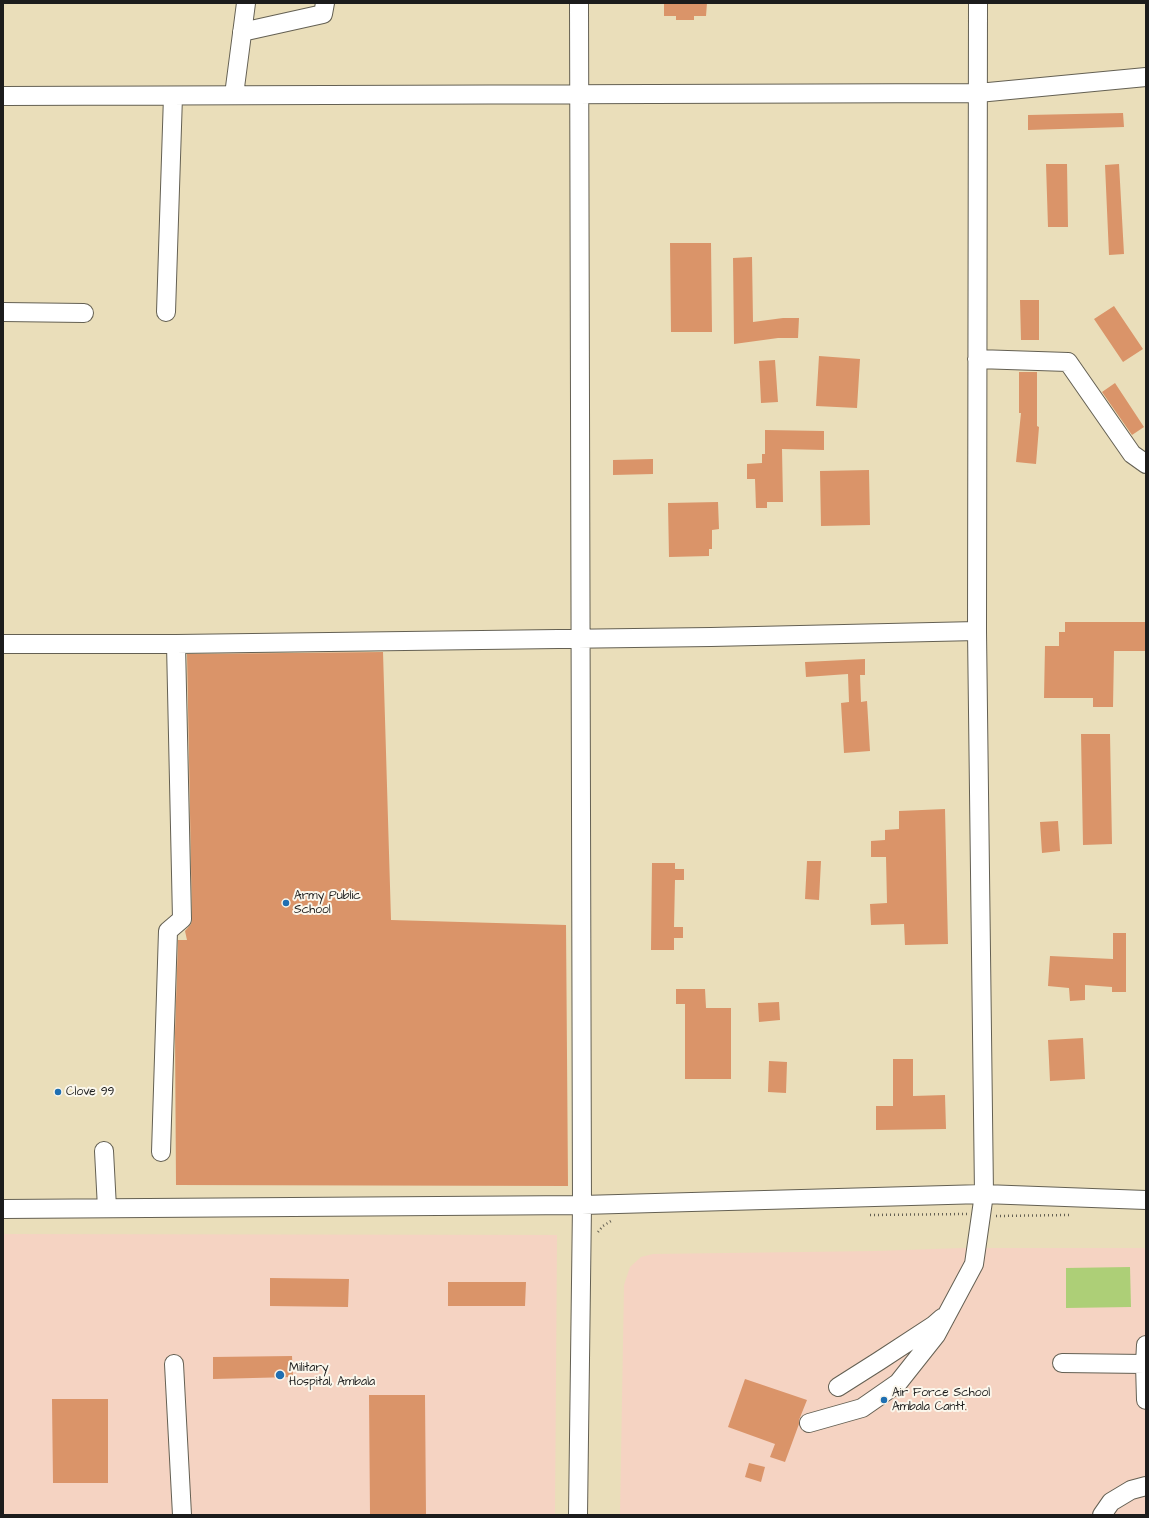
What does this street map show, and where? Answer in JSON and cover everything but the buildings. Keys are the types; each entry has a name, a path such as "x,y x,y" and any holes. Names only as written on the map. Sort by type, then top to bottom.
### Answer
{"street":[{"path":"234,95 246,3"},
{"path":"242,32 323,14 325,3"},
{"path":"578,1515 582,1205 579,3"},
{"path":"809,1423 862,1408 898,1383 936,1335 974,1264 984,1194 977,631 978,3"},
{"path":"3,96 978,92 1146,77"},
{"path":"166,312 173,96"},
{"path":"3,312 84,313"},
{"path":"977,359 1068,362 1132,454 1146,464"},
{"path":"3,644 176,644 712,637 977,631"},
{"path":"161,1152 168,931 182,919 176,644"},
{"path":"104,1151 107,1208"},
{"path":"3,1209 582,1205 984,1194 1146,1200"},
{"path":"838,1386 934,1325 948,1312"},
{"path":"1146,1345 1146,1400"},
{"path":"1062,1363 1145,1364"},
{"path":"174,1364 182,1515"},
{"path":"1102,1515 1111,1502 1131,1490 1146,1486"}],"path":[{"path":"868,1215 970,1214"},
{"path":"996,1216 1072,1215"},
{"path":"597,1234 603,1226 611,1221"}],"shaded area":[{"name":"Military Hospital, Ambala","path":"3,1234 557,1235 555,1515 3,1515"},
{"name":"Air Force School Ambala Cantt.","path":"962,1248 1146,1248 1146,1515 620,1515 624,1285 630,1267 641,1257 653,1254 876,1251"}],"green space":[{"path":"1130,1267 1131,1307 1066,1308 1066,1268"}],"place":[{"name":"Army Public School","path":"286,903"},
{"name":"Clove 99","path":"58,1092"},
{"name":"Military Hospital, Ambala","path":"280,1375"},
{"name":"Air Force School Ambala Cantt.","path":"884,1400"}]}
